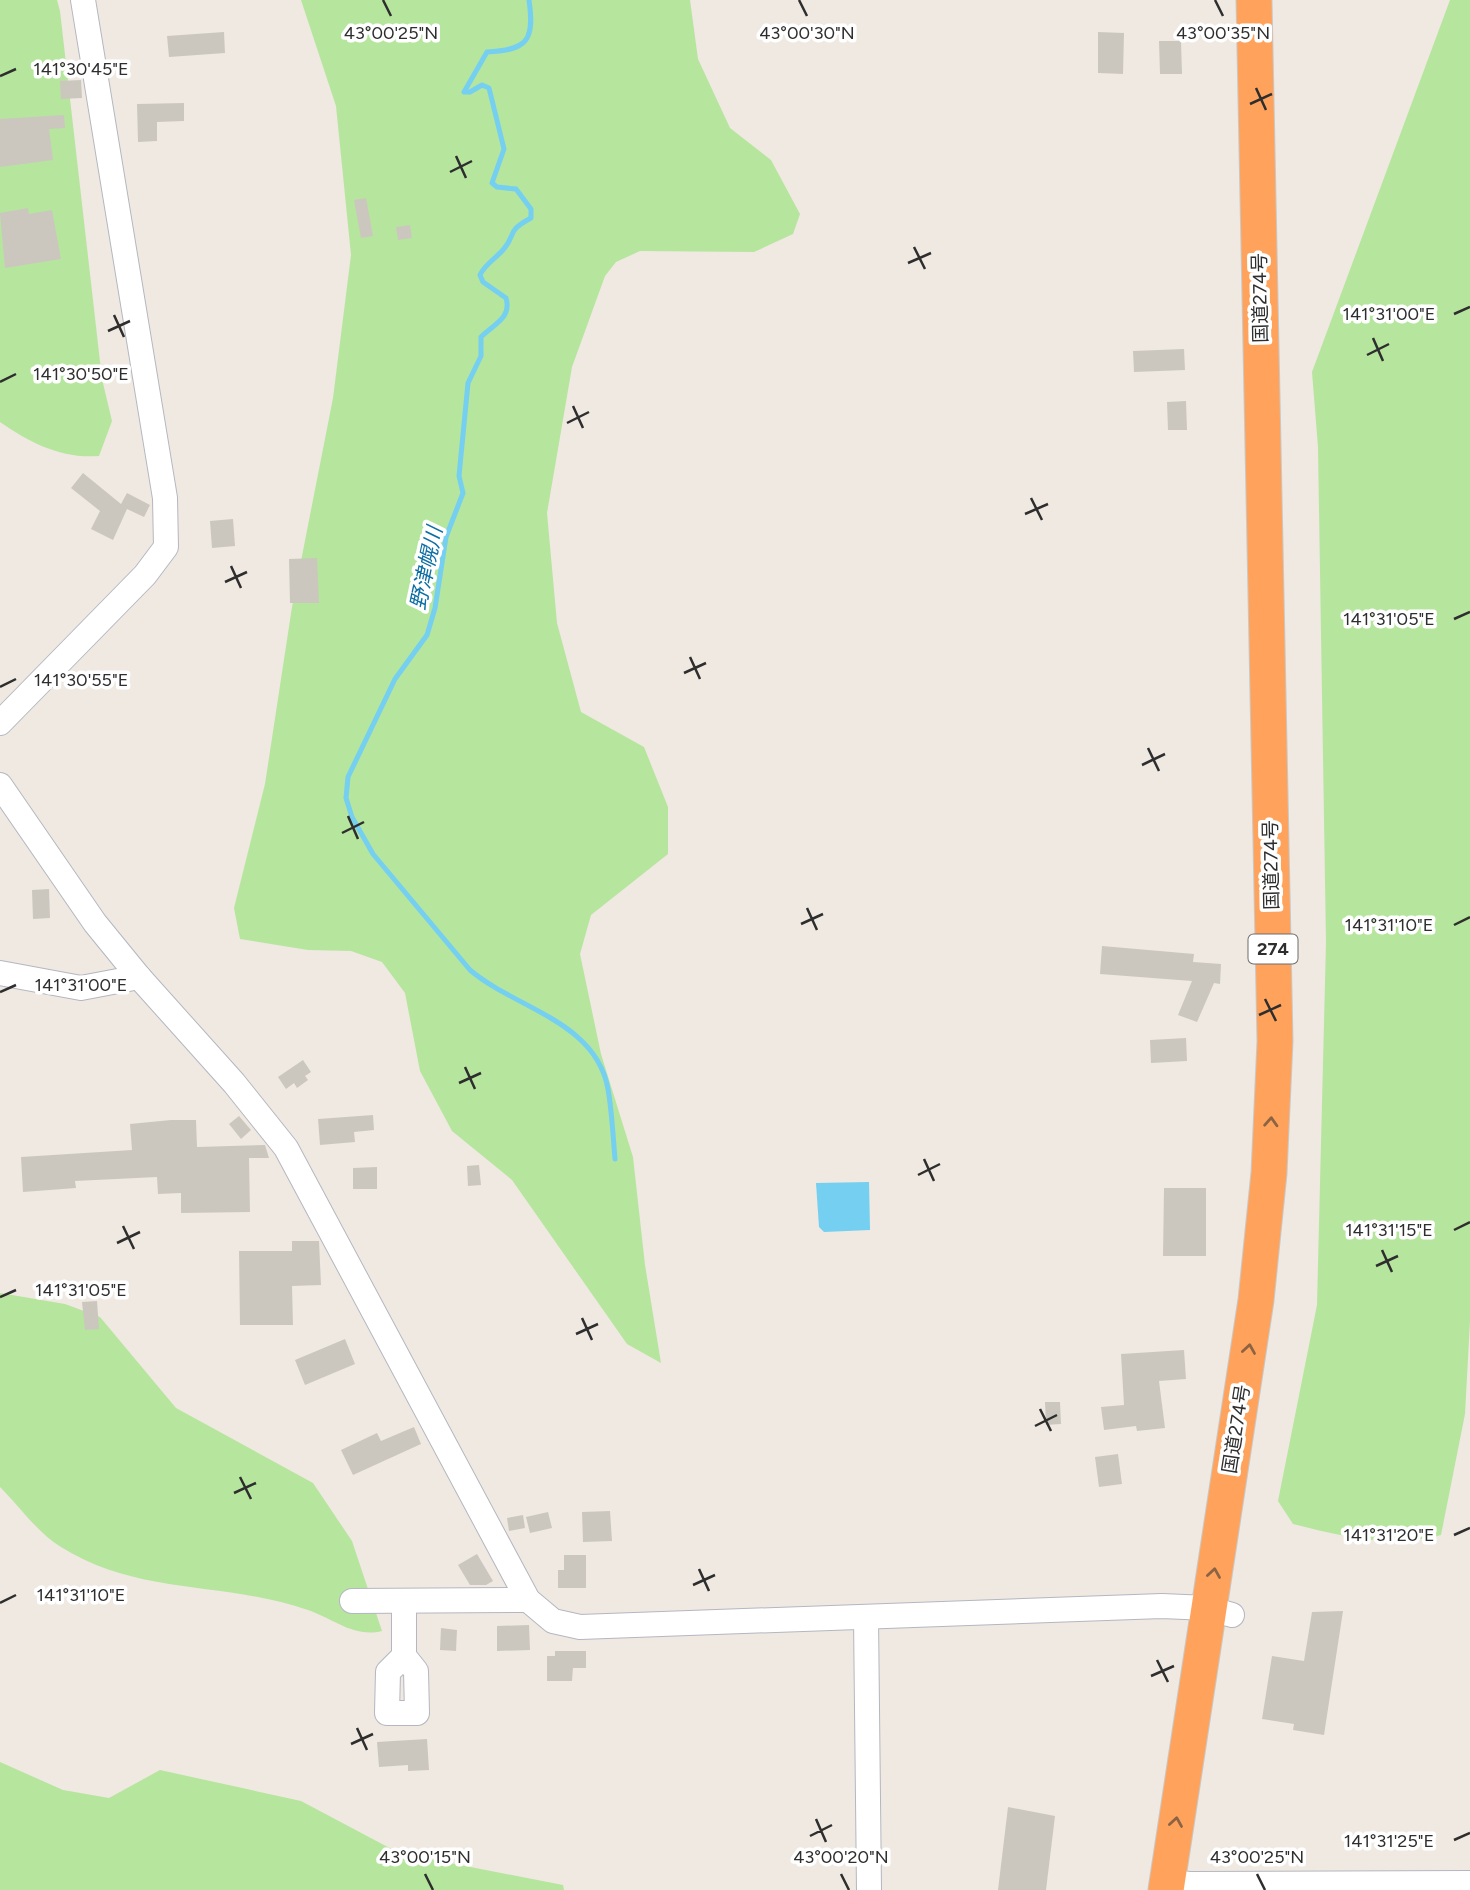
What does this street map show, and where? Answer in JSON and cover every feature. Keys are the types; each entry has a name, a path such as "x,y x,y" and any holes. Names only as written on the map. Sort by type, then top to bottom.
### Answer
{"highway":[{"name":"国道274号","path":"1178,1886 1220,1611 1256,1300 1269,1172 1275,1041 1254,0"},
{"name":"国道274号","path":"1220,1611 1280,1303 1292,1175 1298,1034 1277,0"}],"street":[{"path":"0,723 145,575 166,547 165,498 83,0"},
{"path":"0,785 95,923 286,1148 528,1600 553,1621 580,1627 1080,1607 1220,1611"},
{"path":"0,973 81,988 139,977"},
{"path":"352,1601 528,1600"},
{"path":"404,1601 404,1656"},
{"path":"866,1616 869,1890"},
{"path":"1178,1886 1470,1883"}],"green space":[{"path":"0,0 57,0 60,11 102,379 112,421 99,456 72,455 47,448 0,422"},
{"path":"301,0 690,0 698,59 730,128 771,160 800,214 793,234 754,252 640,251 616,262 605,276 572,367 547,513 557,623 581,712 644,747 668,807 668,854 591,915 580,954 601,1054 633,1157 645,1265 661,1363 627,1344 512,1180 452,1131 420,1071 405,993 382,962 351,951 308,950 240,939 234,908 265,784 292,607 333,398 351,255 336,106"},
{"path":"1450,0 1470,0 1470,1321 1465,1414 1441,1535 1384,1541 1349,1537 1293,1524 1278,1501 1317,1305 1326,942 1318,447 1312,372"},
{"path":"0,1293 65,1304 100,1317 176,1408 313,1483 352,1541 382,1631 353,1630 308,1610 277,1601 152,1581 121,1573 91,1563 61,1547 44,1534 0,1487"},
{"path":"0,1762 63,1790 109,1798 160,1770 301,1801 399,1853 563,1885 564,1890 0,1890"}],"water":[{"path":"869,1182 870,1230 824,1232 819,1227 816,1183"}],"building":[{"path":"224,32 225,53 169,57 167,36"},
{"path":"1098,32 1124,33 1123,74 1098,73"},
{"path":"1159,41 1181,41 1182,74 1160,74"},
{"path":"81,80 82,98 61,99 60,81"},
{"path":"184,103 184,121 157,122 157,141 138,142 137,104"},
{"path":"64,115 65,128 49,129 53,160 0,167 0,119"},
{"path":"366,198 373,236 361,238 354,200"},
{"path":"28,208 29,214 52,210 61,259 5,268 0,213"},
{"path":"410,225 412,238 398,240 396,227"},
{"path":"1184,349 1185,370 1134,372 1133,351"},
{"path":"1186,401 1187,430 1168,430 1167,402"},
{"path":"83,473 121,504 127,493 150,505 144,517 127,509 113,540 91,529 100,511 71,488"},
{"path":"233,519 235,546 212,548 210,521"},
{"path":"317,558 319,603 290,603 289,559"},
{"path":"49,889 50,918 33,919 32,890"},
{"path":"1102,946 1194,954 1193,962 1221,964 1220,984 1214,983 1197,1022 1178,1015 1192,981 1100,974"},
{"path":"1186,1038 1187,1061 1151,1063 1150,1040"},
{"path":"303,1060 311,1072 305,1076 308,1080 297,1088 294,1083 286,1089 278,1077"},
{"path":"373,1115 374,1130 354,1132 355,1142 320,1145 318,1119"},
{"path":"239,1116 251,1130 241,1139 229,1124"},
{"path":"196,1120 197,1147 265,1145 269,1158 249,1158 250,1212 181,1213 181,1193 158,1194 157,1177 75,1181 76,1188 23,1192 21,1157 132,1150 130,1124"},
{"path":"479,1165 481,1185 468,1186 467,1166"},
{"path":"377,1167 377,1189 353,1189 353,1168"},
{"path":"1164,1188 1206,1188 1206,1256 1163,1256"},
{"path":"292,1241 319,1241 321,1285 292,1286 293,1325 240,1325 239,1251 292,1251"},
{"path":"97,1301 99,1329 85,1330 82,1302"},
{"path":"345,1339 355,1364 305,1385 295,1360"},
{"path":"1184,1350 1186,1379 1159,1381 1165,1428 1137,1431 1136,1426 1104,1430 1101,1407 1124,1405 1121,1354"},
{"path":"1045,1402 1060,1402 1061,1424 1046,1425"},
{"path":"414,1427 421,1444 353,1475 341,1450 377,1433 381,1441"},
{"path":"1118,1454 1122,1484 1099,1487 1095,1457"},
{"path":"610,1511 612,1541 583,1542 582,1512"},
{"path":"548,1512 552,1528 530,1533 526,1517"},
{"path":"523,1515 525,1528 509,1531 507,1518"},
{"path":"477,1554 493,1581 486,1585 470,1585 458,1565"},
{"path":"564,1555 586,1555 586,1588 558,1588 558,1570 564,1570"},
{"path":"1343,1611 1324,1735 1293,1730 1294,1724 1262,1719 1272,1656 1304,1661 1312,1612"},
{"path":"529,1625 530,1650 497,1651 497,1626"},
{"path":"441,1628 457,1630 456,1651 440,1650"},
{"path":"555,1651 586,1651 586,1668 573,1668 572,1681 547,1681 547,1656 555,1656"},
{"path":"427,1739 429,1770 408,1771 408,1765 379,1767 377,1742"},
{"path":"1008,1807 1055,1816 1046,1890 998,1890"}],"waterway":[{"name":"野津幌川","path":"529,0 531,25 525,41 511,49 487,52 464,92 470,92 482,85 489,88 504,149 492,183 497,187 516,189 531,209 531,218 514,230 507,245 480,275 483,282 506,298 507,305 501,320 481,337 481,356 468,383 459,476 463,493 446,537 435,608 427,635 395,679 348,777 346,798 352,817 373,854 470,970 489,984 552,1019 588,1047 601,1066 608,1089 615,1159"}]}
